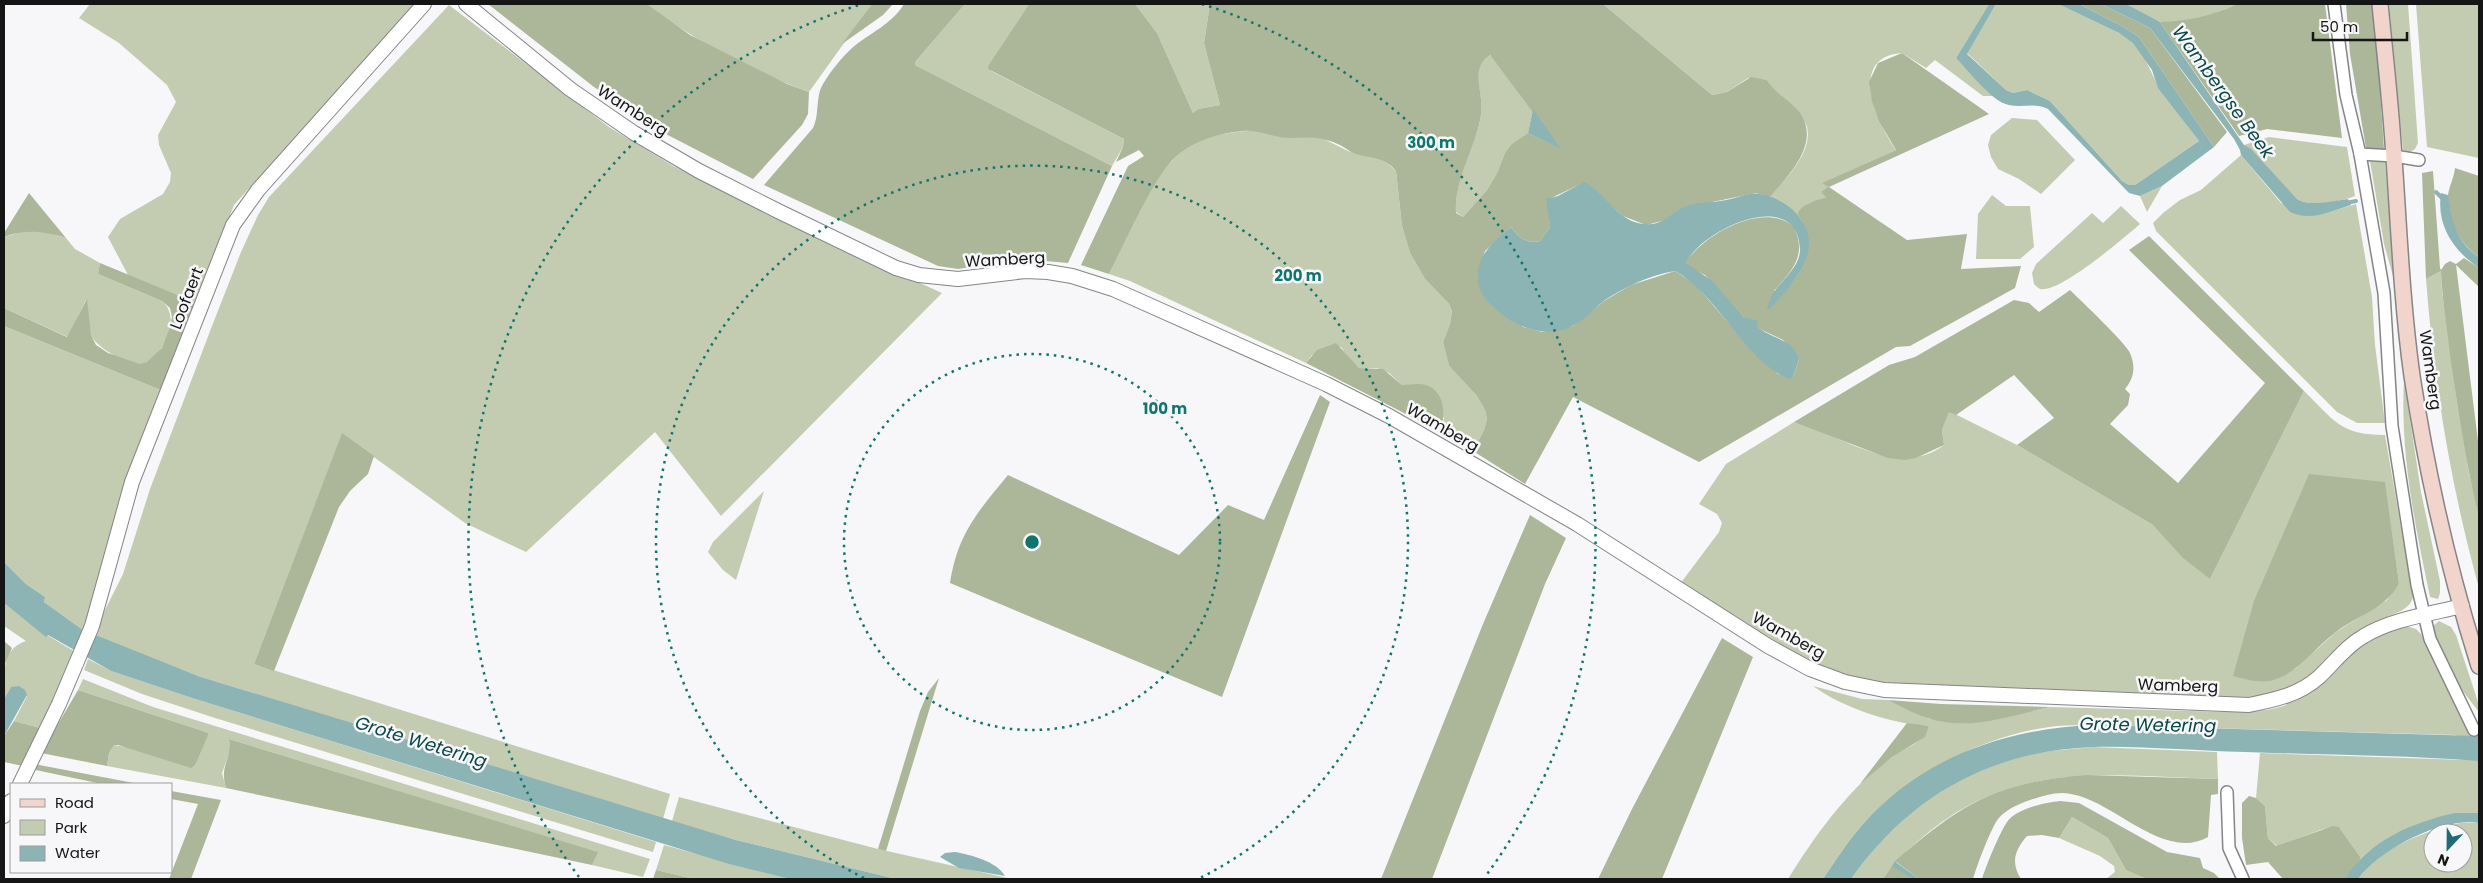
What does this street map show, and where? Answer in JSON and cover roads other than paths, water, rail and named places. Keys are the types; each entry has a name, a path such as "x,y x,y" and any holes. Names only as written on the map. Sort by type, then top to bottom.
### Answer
{"main road":[{"name":"Wamberg","path":"2380,4 2394,156 2400,262 2412,376 2439,522 2462,606"},
{"path":"2462,606 2479,666"}],"street":[{"name":"Loofaert","path":"20,783 79,660 92,626 132,482 233,225 258,190 424,4"},
{"name":"Wamberg","path":"466,4 570,89 634,133 699,171 786,216 896,268 919,275 958,279 1025,271 1048,272 1072,276 1113,289 1326,384 1389,416 1627,554 1768,646 1810,669 1845,682 1884,690 2249,705 2296,692 2318,678 2352,644 2364,635 2382,628 2462,606"},
{"path":"2334,4 2346,95 2360,154 2384,293 2392,426 2417,585 2430,639 2474,730"},
{"path":"2360,154 2419,160"},
{"path":"2227,792 2229,848 2244,879"},
{"path":"4,816 10,803"}],"water":[{"path":"1989,4 1996,4 1967,54 2006,90 2013,93 2027,90 2050,101 2122,181 2129,185 2135,185 2199,141 2158,88 2152,70 2133,43 2119,33 2058,4 2079,4 2139,37 2214,147 2162,186 2140,196 2129,193 2048,109 2034,105 2014,106 2002,103 1988,92 1956,58"},
{"path":"2101,4 2126,4 2160,22 2244,145 2251,149 2297,199 2315,203 2348,199 2351,205 2313,216 2298,215 2290,212 2241,155 2234,139 2150,28"},
{"path":"1533,109 1561,149 1528,133"},
{"path":"1584,182 1627,219 1645,224 1661,222 1682,208 1691,205 1723,201 1752,194 1765,195 1785,204 1793,210 1805,226 1809,239 1808,252 1797,277 1769,309 1767,309 1773,294 1794,267 1799,256 1800,250 1795,231 1784,220 1767,217 1748,219 1729,227 1710,237 1695,250 1686,263 1711,280 1744,317 1758,321 1757,326 1762,330 1792,347 1799,359 1793,377 1789,379 1773,370 1758,358 1705,295 1675,271 1648,278 1621,290 1605,300 1582,320 1561,330 1550,332 1528,328 1517,324 1494,308 1484,296 1478,281 1481,261 1488,248 1511,227 1527,241 1540,241 1550,227 1546,199 1558,196"},
{"path":"2441,193 2448,195 2456,230 2465,245 2479,257 2479,268 2462,254 2449,237 2441,216"},
{"path":"4,562 26,584 45,597 44,602 83,630 198,676 736,840 896,879 790,879 729,864 192,698 111,671 48,635 46,637 4,603"},
{"path":"19,686 25,690 27,695 4,736 4,699 11,687"},
{"path":"2095,725 2479,736 2479,761 2132,747 2056,750 1987,768 1956,783 1927,801 1900,824 1874,849 1851,879 1823,879 1858,830 1886,801 1912,781 1939,764 1968,750 2030,732 2062,727"},
{"path":"2455,813 2479,813 2479,823 2423,823 2423,833 2381,857 2358,879 2345,879 2366,854 2379,844 2408,828 2439,817"},
{"path":"955,852 975,857 996,866 1005,876 959,868 940,857 945,853"},
{"path":"1895,861 1919,879 1913,879 1892,866"}],"waterway":[{"name":"Wambergse Beek","path":"2436,192 2443,199"},
{"name":"Wambergse Beek","path":"2346,203 2356,201"}],"water label":[{"name":"Grote Wetering","path":"2148,725"},
{"name":"Grote Wetering","path":"421,742"}]}
